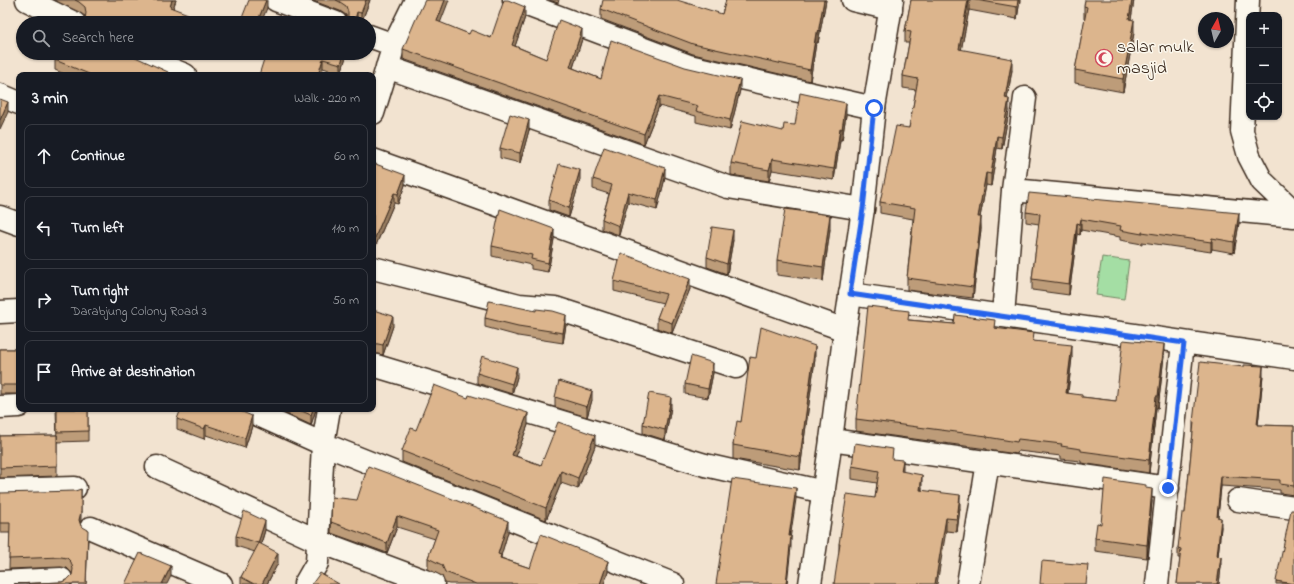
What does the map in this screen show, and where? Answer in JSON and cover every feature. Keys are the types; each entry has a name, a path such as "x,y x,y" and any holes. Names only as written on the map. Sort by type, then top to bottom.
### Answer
{"street":[{"path":"27,0 60,16"},
{"path":"276,0 318,16"},
{"path":"376,103 394,45 416,0"},
{"path":"514,0 689,66 874,108"},
{"path":"810,584 832,440 845,330 863,209 874,108 891,4 853,0"},
{"path":"1248,0 1242,131 1249,156 1262,181 1294,212"},
{"path":"376,39 394,45"},
{"path":"150,60 178,72"},
{"path":"387,67 728,187 863,209"},
{"path":"0,95 16,102"},
{"path":"1003,316 1013,190 1025,98"},
{"path":"376,161 845,330"},
{"path":"1013,190 1294,216"},
{"path":"0,216 16,223"},
{"path":"376,269 519,305 555,308 736,367"},
{"path":"850,294 1294,358"},
{"path":"0,312 16,311"},
{"path":"1157,584 1184,343"},
{"path":"376,366 705,465 824,492"},
{"path":"0,407 16,406"},
{"path":"252,412 322,444 673,584"},
{"path":"305,584 317,563 322,444 328,412"},
{"path":"832,440 1168,488"},
{"path":"968,584 988,462"},
{"path":"157,467 318,541 433,584"},
{"path":"0,490 75,488"},
{"path":"1238,500 1294,508"},
{"path":"91,528 221,584"},
{"path":"0,582 61,579"}],"green space":[{"path":"1102,257 1129,261 1124,299 1096,295"}],"building":[{"path":"75,0 172,0 170,7 188,14 187,16 86,16 85,7"},
{"path":"249,0 266,0 260,16 243,16"},
{"path":"336,0 366,0 361,13 357,12 356,16 348,16 346,6"},
{"path":"425,0 445,0 437,21 469,34 471,30 491,38 504,0 508,0 525,7 512,45 546,59 559,20 582,29 570,67 601,79 611,40 685,67 740,80 730,120 696,111 698,106 659,96 644,134 403,49"},
{"path":"603,0 677,0 722,14 726,0 824,0 818,33 816,33 810,70 693,44 601,9"},
{"path":"911,0 968,0 959,49 1012,59 1005,98 1009,99 1002,137 997,136 991,174 986,173 978,217 981,217 973,287 907,278 915,208 880,202 896,126 909,128 918,79 903,76 911,32 905,31"},
{"path":"976,0 1018,0 1017,7"},
{"name":"salar mulk masjid","path":"1085,0 1132,0 1129,19 1134,20 1123,79 1075,70 1087,7 1084,6"},
{"path":"55,60 142,60 168,72 84,72"},
{"path":"264,60 323,60 319,72 260,72"},
{"path":"327,60 342,60 341,64"},
{"path":"800,93 846,103 842,129 840,128 834,169 772,159 769,170 731,163 742,121 783,131 784,124 795,125"},
{"path":"0,99 8,102 0,120"},
{"path":"510,114 529,120 520,153 500,148"},
{"path":"604,147 665,168 657,200 628,192 619,226 602,219 612,185 593,179"},
{"path":"376,164 405,175 398,194 394,193 376,235"},
{"path":"559,164 580,170 569,208 549,200"},
{"path":"1029,193 1239,213 1234,242 1212,238 1211,242 1142,232 1142,234 1120,230 1121,226 1081,219 1080,224 1077,223 1069,284 1032,279 1040,214 1026,212"},
{"path":"500,209 554,229 548,263 531,259 532,255 492,246"},
{"path":"785,209 830,215 823,267 777,260"},
{"path":"712,227 733,230 727,264 707,257"},
{"path":"621,253 690,279 672,323 657,318 666,294 614,281"},
{"path":"489,301 536,311 536,309 553,311 566,315 563,333 518,326 485,318"},
{"path":"868,306 909,311 908,320 954,324 955,315 995,320 994,328 1034,333 1033,341 1072,345 1066,393 1082,395 1082,397 1116,401 1123,340 1164,344 1158,396 1156,396 1149,460 1081,451 1081,449 1061,446 1062,444 1018,439 1017,442 987,436 856,419"},
{"path":"376,311 393,316 383,345 376,344"},
{"path":"761,327 815,346 800,457 733,445 737,421 741,422 750,357 756,358"},
{"path":"0,349 16,349 16,385 0,385"},
{"path":"482,356 517,367 512,384 477,373"},
{"path":"691,356 713,363 708,389 685,384"},
{"path":"1200,362 1244,367 1244,365 1263,366 1257,425 1294,426 1294,486 1280,484 1280,480 1221,476 1217,517 1221,518 1217,556 1221,557 1217,584 1177,584 1181,549 1178,548 1182,513 1185,513"},
{"path":"559,381 592,391 587,407 555,397"},
{"path":"434,385 468,398 469,395 528,413 512,455 541,465 558,422 595,435 578,478 561,471 546,508 402,451 411,428 416,430"},
{"path":"649,393 671,397 665,430 643,424"},
{"path":"57,412 88,412 88,431 57,432"},
{"path":"180,412 242,412 252,416 245,438 206,425 204,429 177,419"},
{"path":"304,412 312,412 311,415"},
{"path":"57,435 57,466 0,468 0,436"},
{"path":"855,443 893,449 892,459 903,460 901,471 922,475 920,490 960,495 957,519 946,518 935,584 834,584 847,494 875,498 879,471 852,466"},
{"path":"368,466 508,521 498,554 501,555 500,558 530,568 541,534 608,561 600,584 476,584 445,572 442,565 428,558 438,530 397,516 387,543 331,522 332,497 357,500"},
{"path":"732,479 796,488 789,536 791,536 786,584 716,584"},
{"path":"1105,479 1146,485 1146,488 1152,489 1147,545 1095,538 1097,523 1101,524"},
{"path":"81,489 81,512 79,520 81,526 88,530 86,584 14,584 62,582 72,575 73,569 71,562 67,558 61,557 9,559 10,523 0,523 0,493 75,491"},
{"path":"1291,510 1294,510 1294,584 1276,581"},
{"path":"244,511 265,521 258,543 236,536"},
{"path":"259,543 278,553 262,584 254,584 241,577"},
{"path":"140,553 171,566 162,584 125,584"},
{"path":"1042,561 1088,565 1086,584 1040,584"},
{"path":"320,573 339,584 312,584"}],"place":[{"name":"salar mulk masjid","path":"1104,58"}],"route":[{"path":"874,108 863,209 850,294 1184,343 1168,488"}]}
